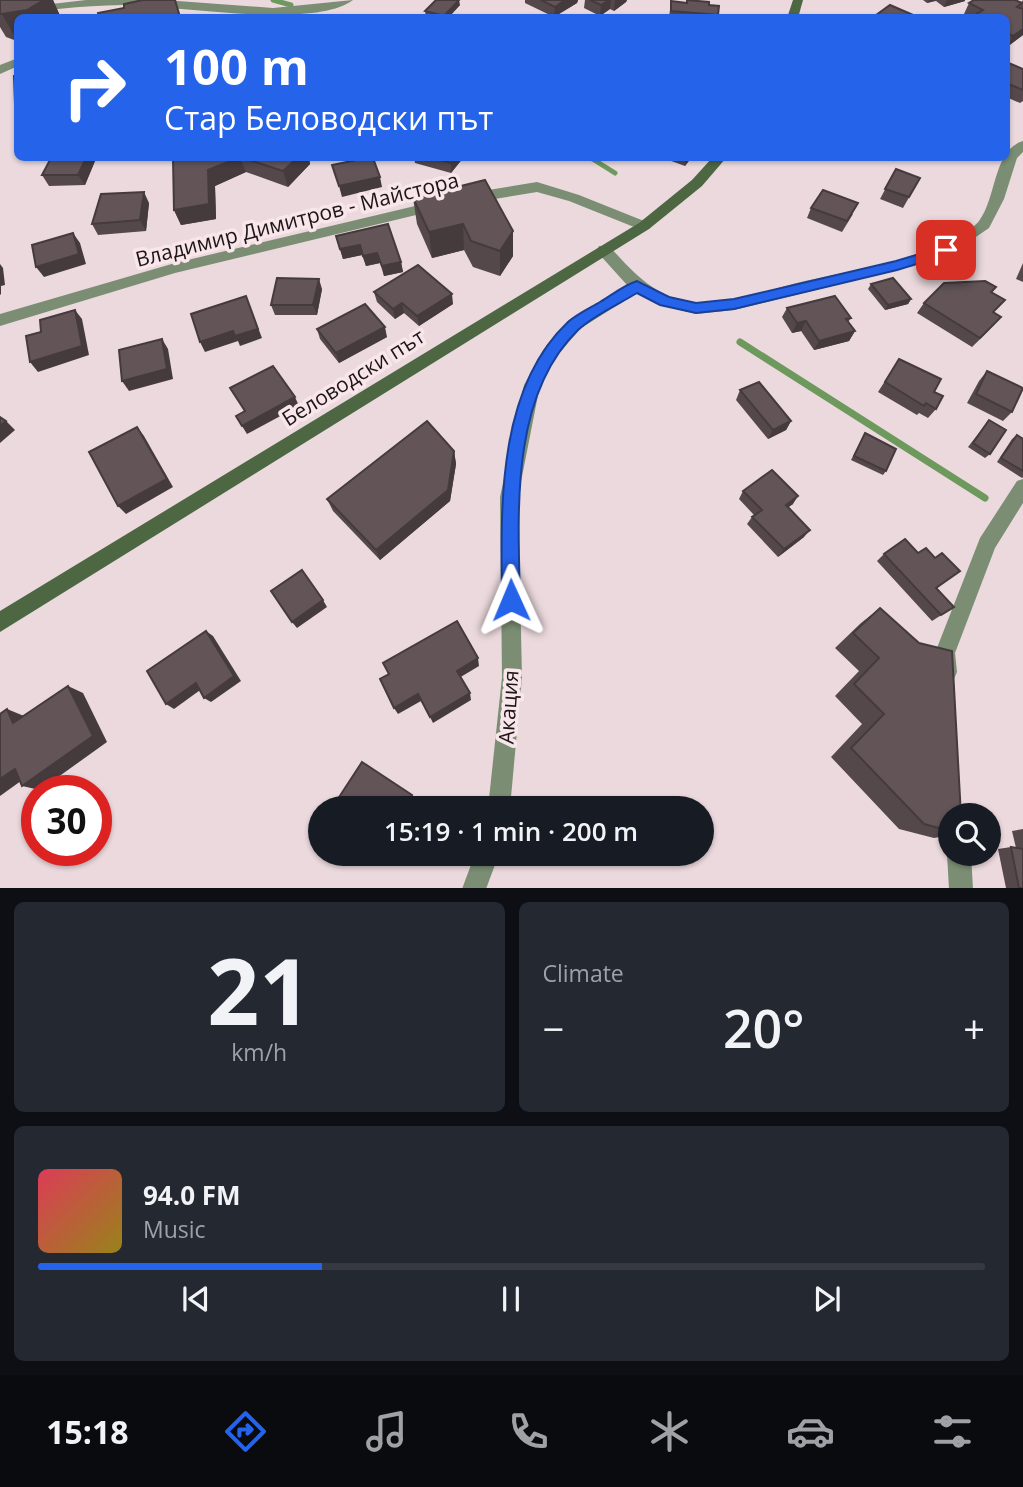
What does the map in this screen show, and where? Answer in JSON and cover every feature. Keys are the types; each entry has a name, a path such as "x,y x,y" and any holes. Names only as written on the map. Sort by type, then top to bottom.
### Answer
{"street":[{"path":"0,13 83,3 140,2 289,11 348,0"},
{"path":"118,12 140,2"},
{"path":"319,4 337,14"},
{"path":"1010,159 1023,145"},
{"name":"Беловодски път","path":"0,622 644,226 697,183 716,161"},
{"path":"604,250 637,286 665,301 696,308 734,304 897,265 946,250 984,225 997,199 1009,161"},
{"name":"Владимир Димитров - Майстора","path":"0,320 175,268 494,192 537,187 574,198 644,226"},
{"name":"Акация","path":"500,796 512,677 509,497 532,385 550,354 575,324 637,286"},
{"path":"948,694 945,653 987,544 1023,487"},
{"path":"474,888 482,866"},
{"path":"960,866 961,888"}],"building":[{"path":"0,0 44,0 27,10 0,14"},
{"path":"143,0 175,0 179,14 98,14 124,8 124,4"},
{"path":"436,0 459,0 446,14 425,11"},
{"path":"541,0 565,0 555,7"},
{"path":"590,0 609,0 601,5"},
{"path":"687,0 709,2 709,5 719,6 718,14 671,11 671,1 687,3"},
{"path":"974,0 1015,0 1022,3 1017,7 1023,9 1023,29 1013,36 1010,35 1010,14 976,14 983,10 969,3"},
{"path":"890,5 911,14 878,14"},
{"path":"1010,64 1023,69 1023,90 1010,85"},
{"path":"49,161 85,161 78,175 42,175"},
{"path":"173,161 230,161 208,170 209,204 174,210"},
{"path":"252,161 294,161 283,171"},
{"path":"351,161 374,161 380,177 339,186 332,165"},
{"path":"896,169 920,178 909,197 885,189"},
{"path":"485,180 513,231 500,251 471,241 463,224 429,232 413,198"},
{"path":"823,190 858,203 847,221 811,208"},
{"path":"144,192 140,220 92,224 101,194"},
{"path":"388,224 401,262 382,266 377,253 363,256 360,245 340,249 336,236"},
{"path":"73,233 79,254 36,267 32,245"},
{"path":"418,265 452,294 417,316 402,303 393,309 374,292"},
{"path":"277,278 319,279 313,305 271,305"},
{"path":"893,278 911,299 888,305 871,284"},
{"path":"985,281 996,287 991,292 1005,300 993,312 1001,317 980,338 924,303 944,283"},
{"path":"246,296 258,329 235,336 233,331 200,342 191,314"},
{"path":"835,296 851,318 846,319 855,331 819,341 806,321 797,323 787,308"},
{"path":"365,304 385,327 336,353 317,329"},
{"path":"75,310 82,346 30,362 26,336 41,332 40,320"},
{"path":"162,339 167,369 122,381 119,350"},
{"path":"899,359 941,379 934,392 943,396 936,409 926,403 924,406 885,382"},
{"path":"273,366 295,397 242,426 236,416 245,411 230,388"},
{"path":"987,371 1023,388 1012,412 976,394"},
{"path":"759,382 791,421 773,430 740,390"},
{"path":"989,420 1006,430 990,454 973,443"},
{"path":"427,421 454,451 448,490 376,550 327,499"},
{"path":"137,427 167,479 118,506 89,452"},
{"path":"865,433 896,449 886,471 854,456"},
{"path":"1017,435 1023,439 1023,471 1001,458"},
{"path":"772,470 798,496 786,505 810,530 784,549 752,517 762,510 743,491"},
{"path":"905,539 918,553 926,548 935,558 942,553 960,571 936,588 954,607 941,615 884,554"},
{"path":"302,570 323,600 292,622 271,591"},
{"path":"880,608 919,643 952,651 960,803 938,803 938,828 924,824 851,748 884,714 854,684 879,658 853,633"},
{"path":"457,621 478,658 457,671 470,693 430,717 418,694 394,708 380,679 389,674 383,663"},
{"path":"206,631 234,676 204,698 196,683 166,704 147,671"},
{"path":"68,686 93,736 38,775 21,775 21,784 15,769 0,779 0,714 7,709 13,723"},
{"path":"362,762 412,795 411,796 340,796"},
{"path":"1011,847 1023,849 1023,888 1019,888"}],"waterway":[{"path":"273,0 291,5"},
{"path":"596,161 615,173"},
{"path":"740,342 985,498"}],"route":[{"path":"511,600 509,497 532,385 550,354 575,324 637,286 665,301 696,308 734,304 897,265 946,250"}]}
